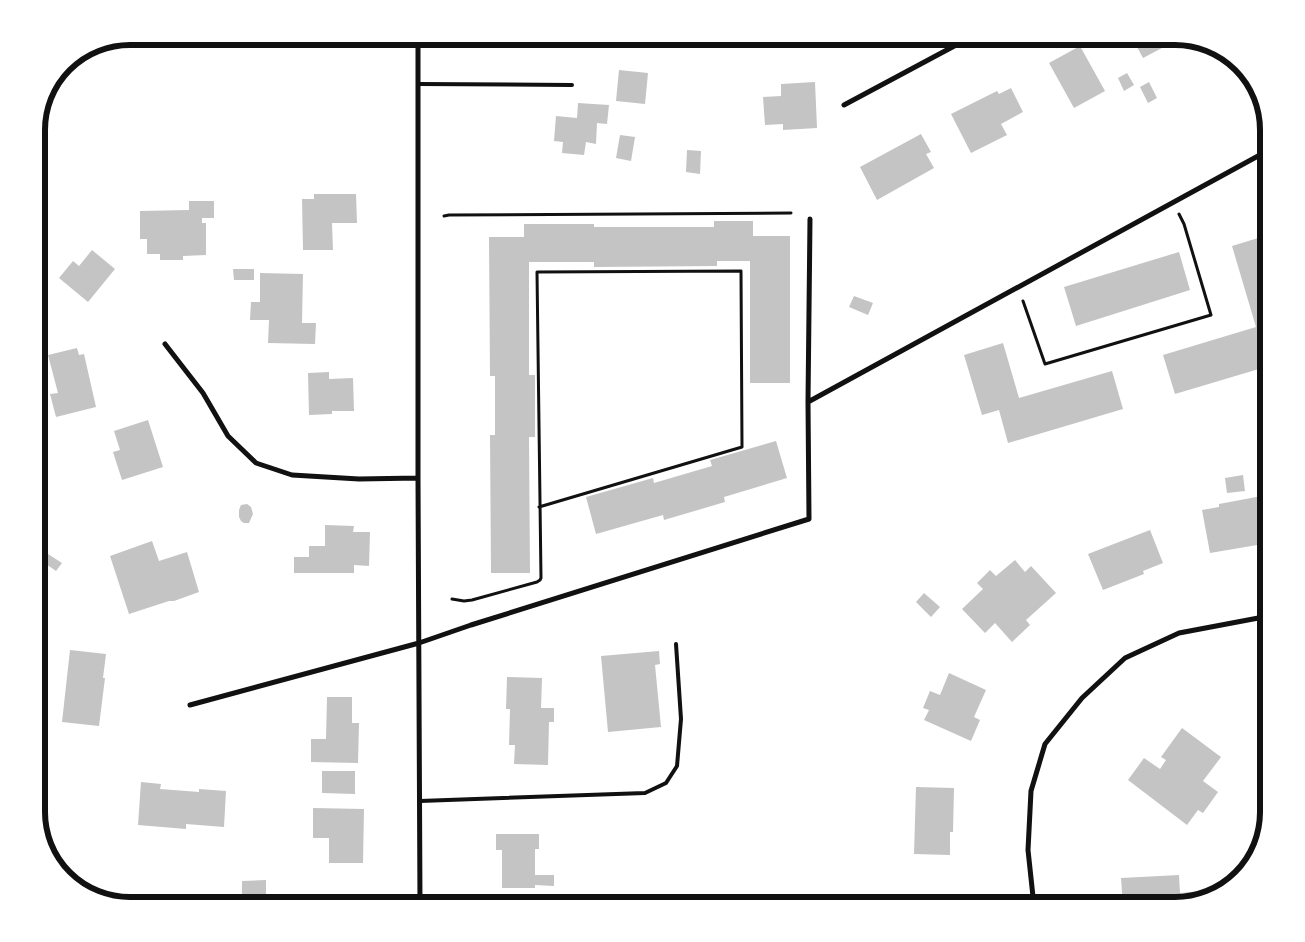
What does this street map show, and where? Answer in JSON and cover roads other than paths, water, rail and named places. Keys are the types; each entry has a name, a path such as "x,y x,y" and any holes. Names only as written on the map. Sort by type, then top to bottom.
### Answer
{"street":[{"path":"418,45 420,897"},
{"path":"844,105 956,45"},
{"path":"808,402 1260,155"},
{"path":"190,705 419,643 471,624 809,520 810,219"},
{"path":"165,344 203,393 228,436 256,463 292,475 359,479 418,478"},
{"path":"1033,897 1028,850 1031,791 1045,744 1082,698 1125,658 1179,633 1260,618"}],"lane":[{"path":"418,84 572,86"},
{"path":"420,801 645,793 666,783 677,766 680,719 676,644"}]}
